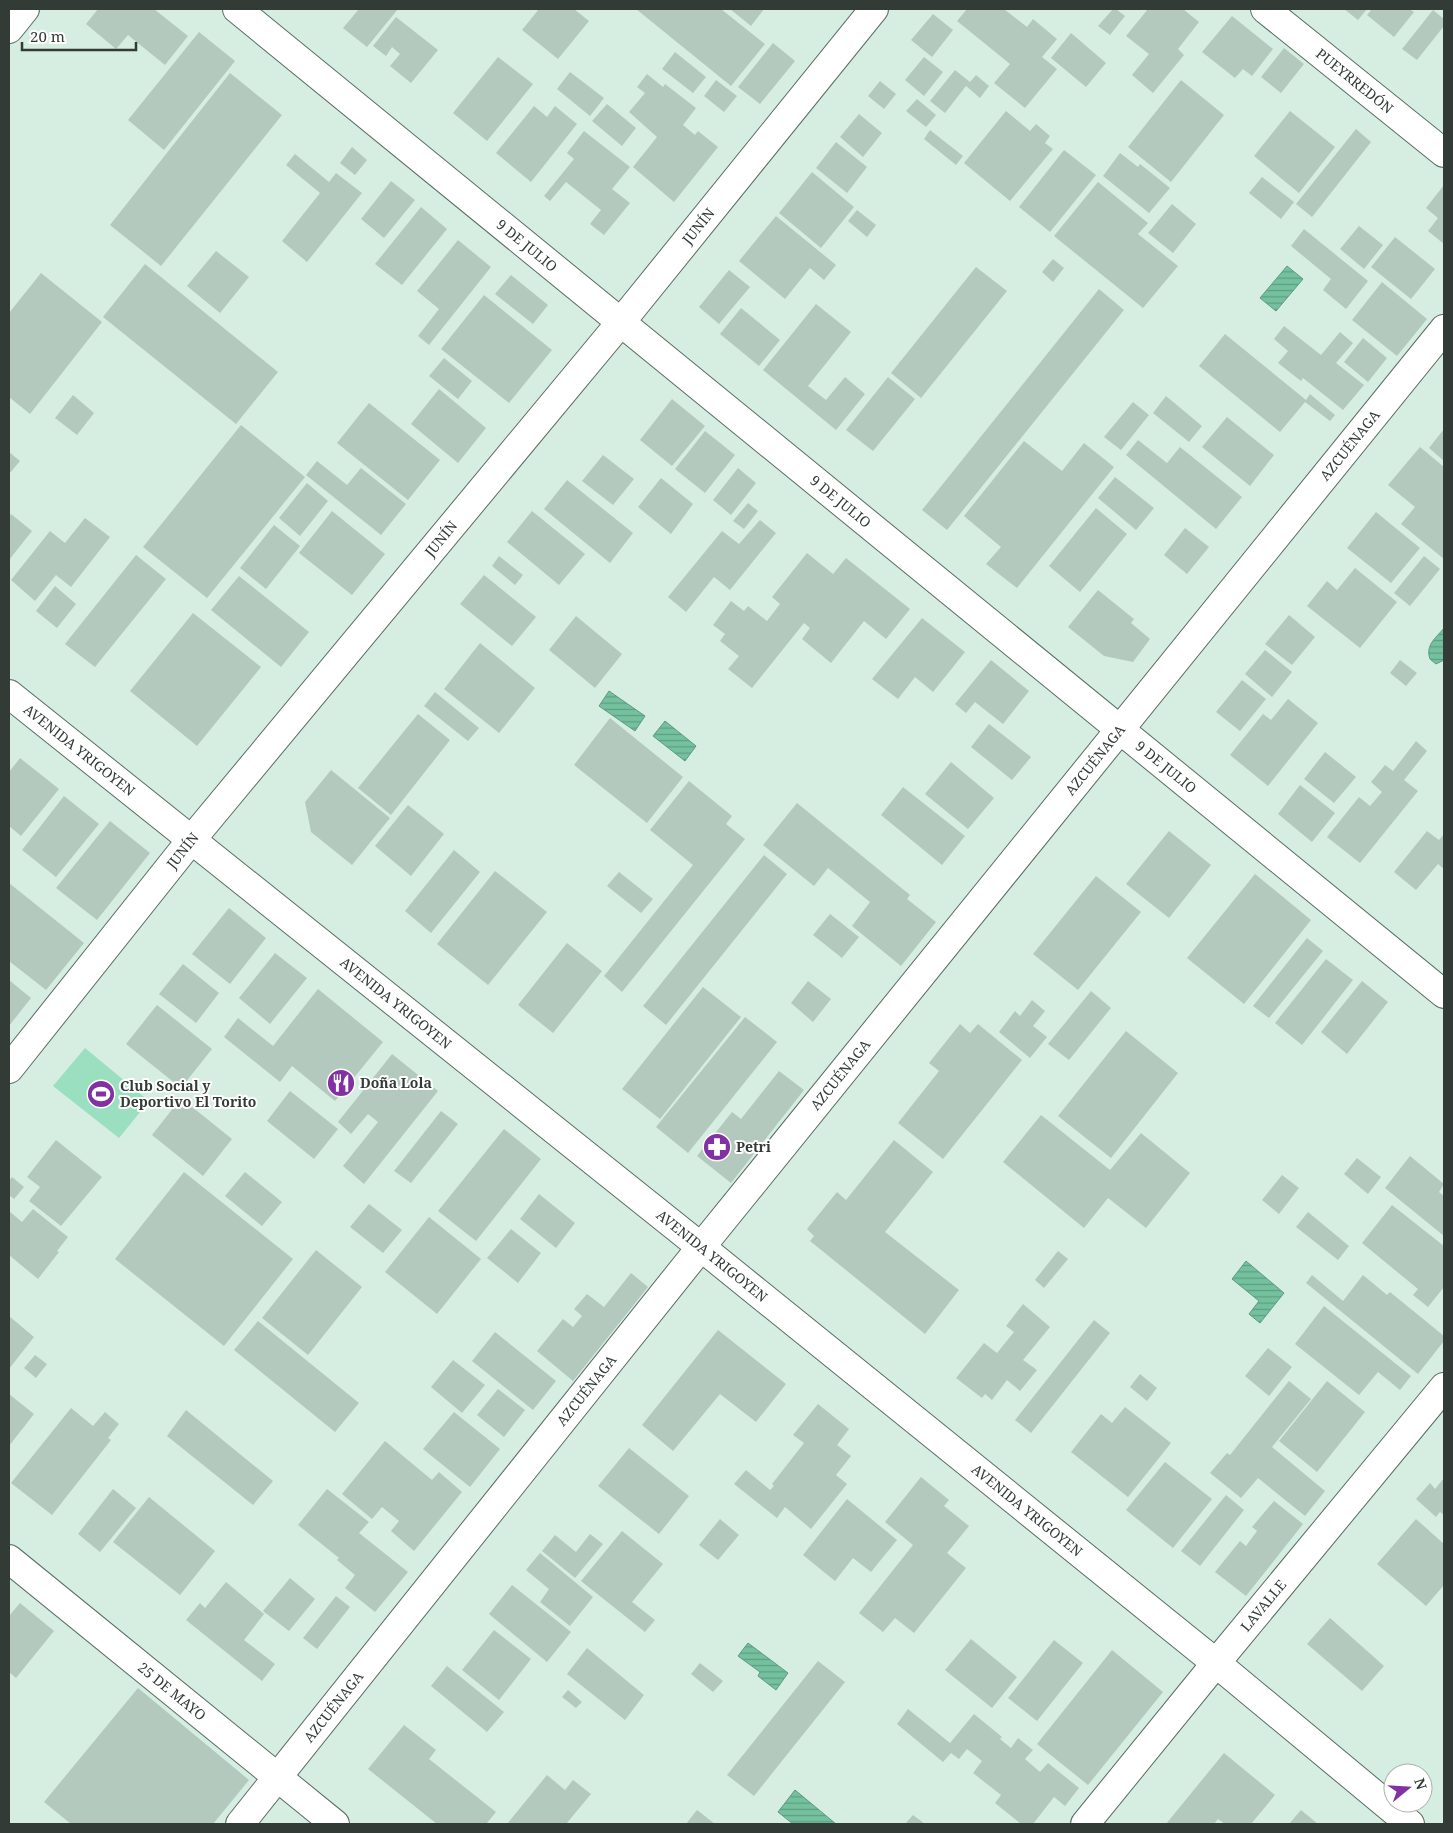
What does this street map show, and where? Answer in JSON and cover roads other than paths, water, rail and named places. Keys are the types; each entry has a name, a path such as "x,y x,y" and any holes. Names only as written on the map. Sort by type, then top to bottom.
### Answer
{"street":[{"path":"9,29 25,9"},
{"name":"9 DE JULIO","path":"237,9 1444,994"},
{"name":"JUNÍN","path":"9,1069 192,839 621,322 874,9"},
{"name":"PUEYRREDÓN","path":"1265,9 1444,153"},
{"name":"AZCUÉNAGA","path":"240,1824 701,1247 1444,329"},
{"name":"AVENIDA YRIGOYEN","path":"9,694 701,1247 1216,1662 1410,1824"},
{"name":"LAVALLE","path":"1086,1824 1216,1662 1444,1387"},
{"name":"25 DE MAYO","path":"9,1559 335,1824"}],"place":[{"name":"Doña Lola","path":"341,1083"},
{"name":"Club Social y Deportivo El Torito","path":"101,1094"},
{"name":"Petri","path":"717,1147"}]}
